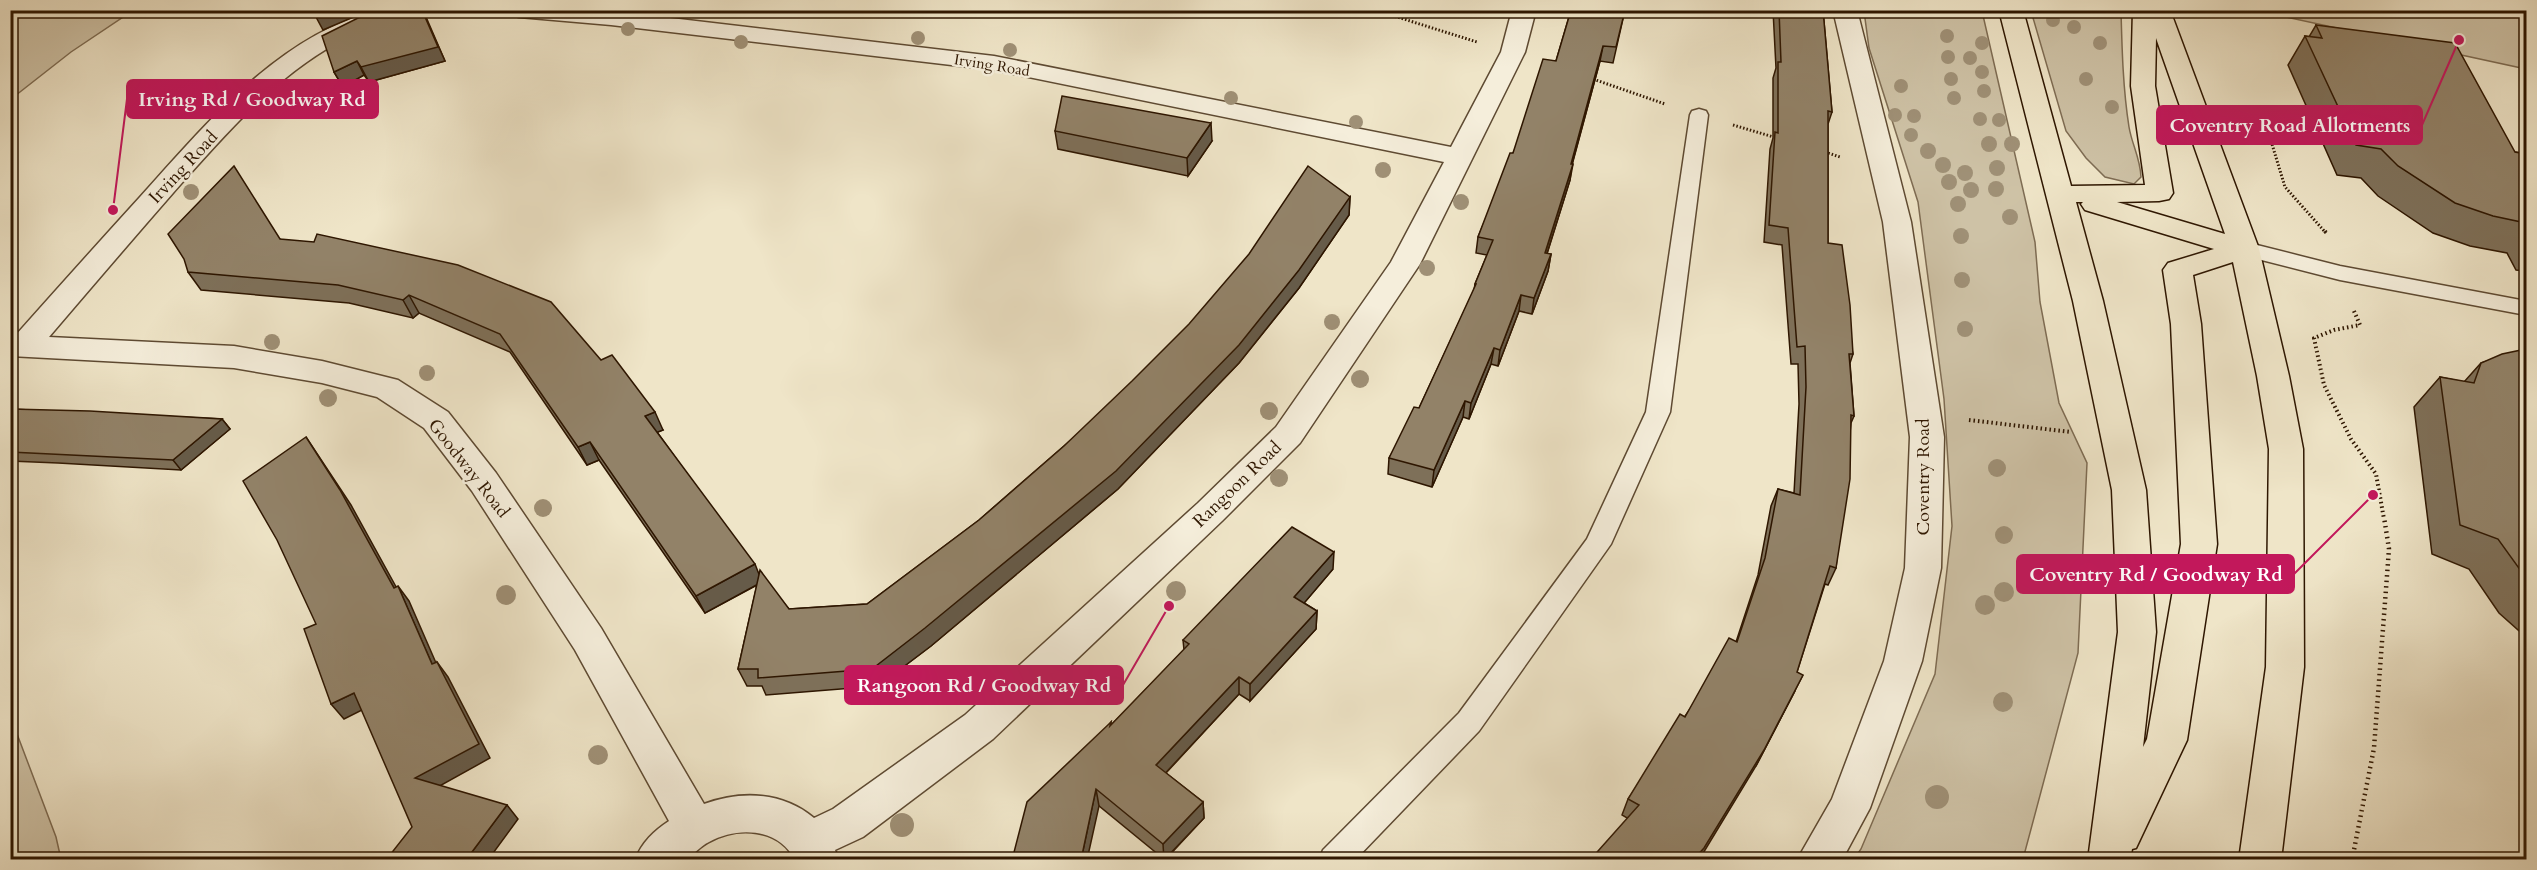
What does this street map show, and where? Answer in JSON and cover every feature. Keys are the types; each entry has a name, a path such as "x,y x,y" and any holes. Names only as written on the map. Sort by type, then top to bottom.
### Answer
{"highway":[{"path":"2011,10 2088,301 2128,490 2137,632 2109,859"},
{"path":"2061,194 2159,193 2143,86 2145,10"},
{"path":"2158,10 2245,249 2273,376 2286,449 2285,668 2260,860"},
{"path":"2061,194 2245,249"},
{"path":"2109,859 2167,740 2199,544 2186,324 2178,270 2245,249"}],"street":[{"name":"Irving Road","path":"17,346 195,152 281,68 360,21 405,10"},
{"name":"Irving Road","path":"519,10 615,14 994,63 1460,157"},
{"name":"Rangoon Road","path":"814,850 978,727 1210,512 1288,435 1405,264 1513,52 1524,10"},
{"name":"Coventry Road","path":"1818,860 1849,807 1903,661 1923,568 1927,437 1897,222 1845,10"},
{"name":"Goodway Road","path":"17,346 234,357 322,372 387,388 436,420 484,482 588,639 695,827"},
{"path":"656,860 677,839 695,827 717,817 740,813 762,812 781,818 798,827 814,850"}],"lane":[{"path":"1334,860 1469,722 1598,544 1658,412 1699,115"},
{"path":"2245,249 2340,273 2526,308"}],"path":[{"path":"1699,115 1787,141"},
{"path":"1820,151 1842,158"},
{"path":"2324,385 2351,439 2376,474 2389,549 2374,748 2352,860"},
{"path":"1923,415 2075,433"}],"shaded area":[{"path":"11,10 132,11 71,52 11,99"},
{"path":"1864,11 1982,11 2035,242 2040,302 2059,403 2087,463 2078,653 2023,859 1854,859 1861,849 1935,674 1952,526 1944,399 1918,202 1869,48"},
{"path":"2031,11 2121,11 2127,113 2141,177 2134,184 2105,177 2086,158 2066,131"},
{"path":"2258,11 2526,11 2526,69"},
{"path":"11,718 56,837 61,859 11,859"}],"building":[{"path":"313,10 327,10 315,15"},
{"path":"382,10 422,10 438,47 361,67 357,61 334,72 322,36 358,18"},
{"path":"1571,10 1625,10 1616,47 1603,46 1571,164 1573,164 1545,253 1551,254 1534,298 1521,295 1500,350 1494,348 1471,403 1465,401 1434,470 1389,458 1414,407 1419,408 1476,284 1493,240 1478,237 1510,153 1513,153 1543,59 1556,61"},
{"path":"1779,10 1823,10 1832,112 1828,111 1828,243 1842,245 1850,305 1853,354 1849,354 1854,416 1851,415 1850,479 1836,568 1830,566 1797,672 1803,675 1764,750 1704,848 1693,860 1590,860 1639,805 1628,799 1680,714 1685,717 1729,638 1737,642 1765,558 1778,489 1800,495 1806,387 1805,346 1797,347 1788,228 1769,225 1775,132 1778,133 1778,62 1781,62"},
{"path":"2316,25 2455,43 2515,152 2526,154 2526,223 2493,216 2455,203 2398,166 2381,149 2356,145 2305,36 2322,38"},
{"path":"1062,96 1211,123 1187,158 1055,131"},
{"path":"234,166 280,239 314,242 317,234 458,265 551,302 601,360 612,355 655,412 645,416 755,564 696,596 590,442 578,447 500,334 409,295 403,300 338,285 188,272 184,259 168,234"},
{"path":"1308,166 1350,197 1299,270 1239,345 1116,471 872,669 758,678 758,669 738,669 760,570 789,609 867,604 979,520 1064,446 1132,381 1189,324 1249,254"},
{"path":"2526,349 2526,578 2498,539 2460,525 2440,377 2474,383 2481,363 2502,354"},
{"path":"10,409 222,419 173,460 10,452"},
{"path":"306,437 340,490 394,588 398,586 432,664 437,662 479,744 415,778 507,805 466,860 386,860 412,827 354,693 331,704 304,629 316,624 277,540 243,481"},
{"path":"1292,527 1334,552 1294,597 1317,611 1250,684 1239,677 1156,765 1203,802 1163,844 1096,789 1081,860 1012,860 1027,802 1111,722 1110,726 1189,644 1183,640"}],"place":[{"name":"Coventry Road Allotments","path":"2459,40"},
{"name":"Irving Rd / Goodway Rd","path":"113,210"},
{"name":"Coventry Rd / Goodway Rd","path":"2373,495"},
{"name":"Rangoon Rd / Goodway Rd","path":"1169,606"}]}
